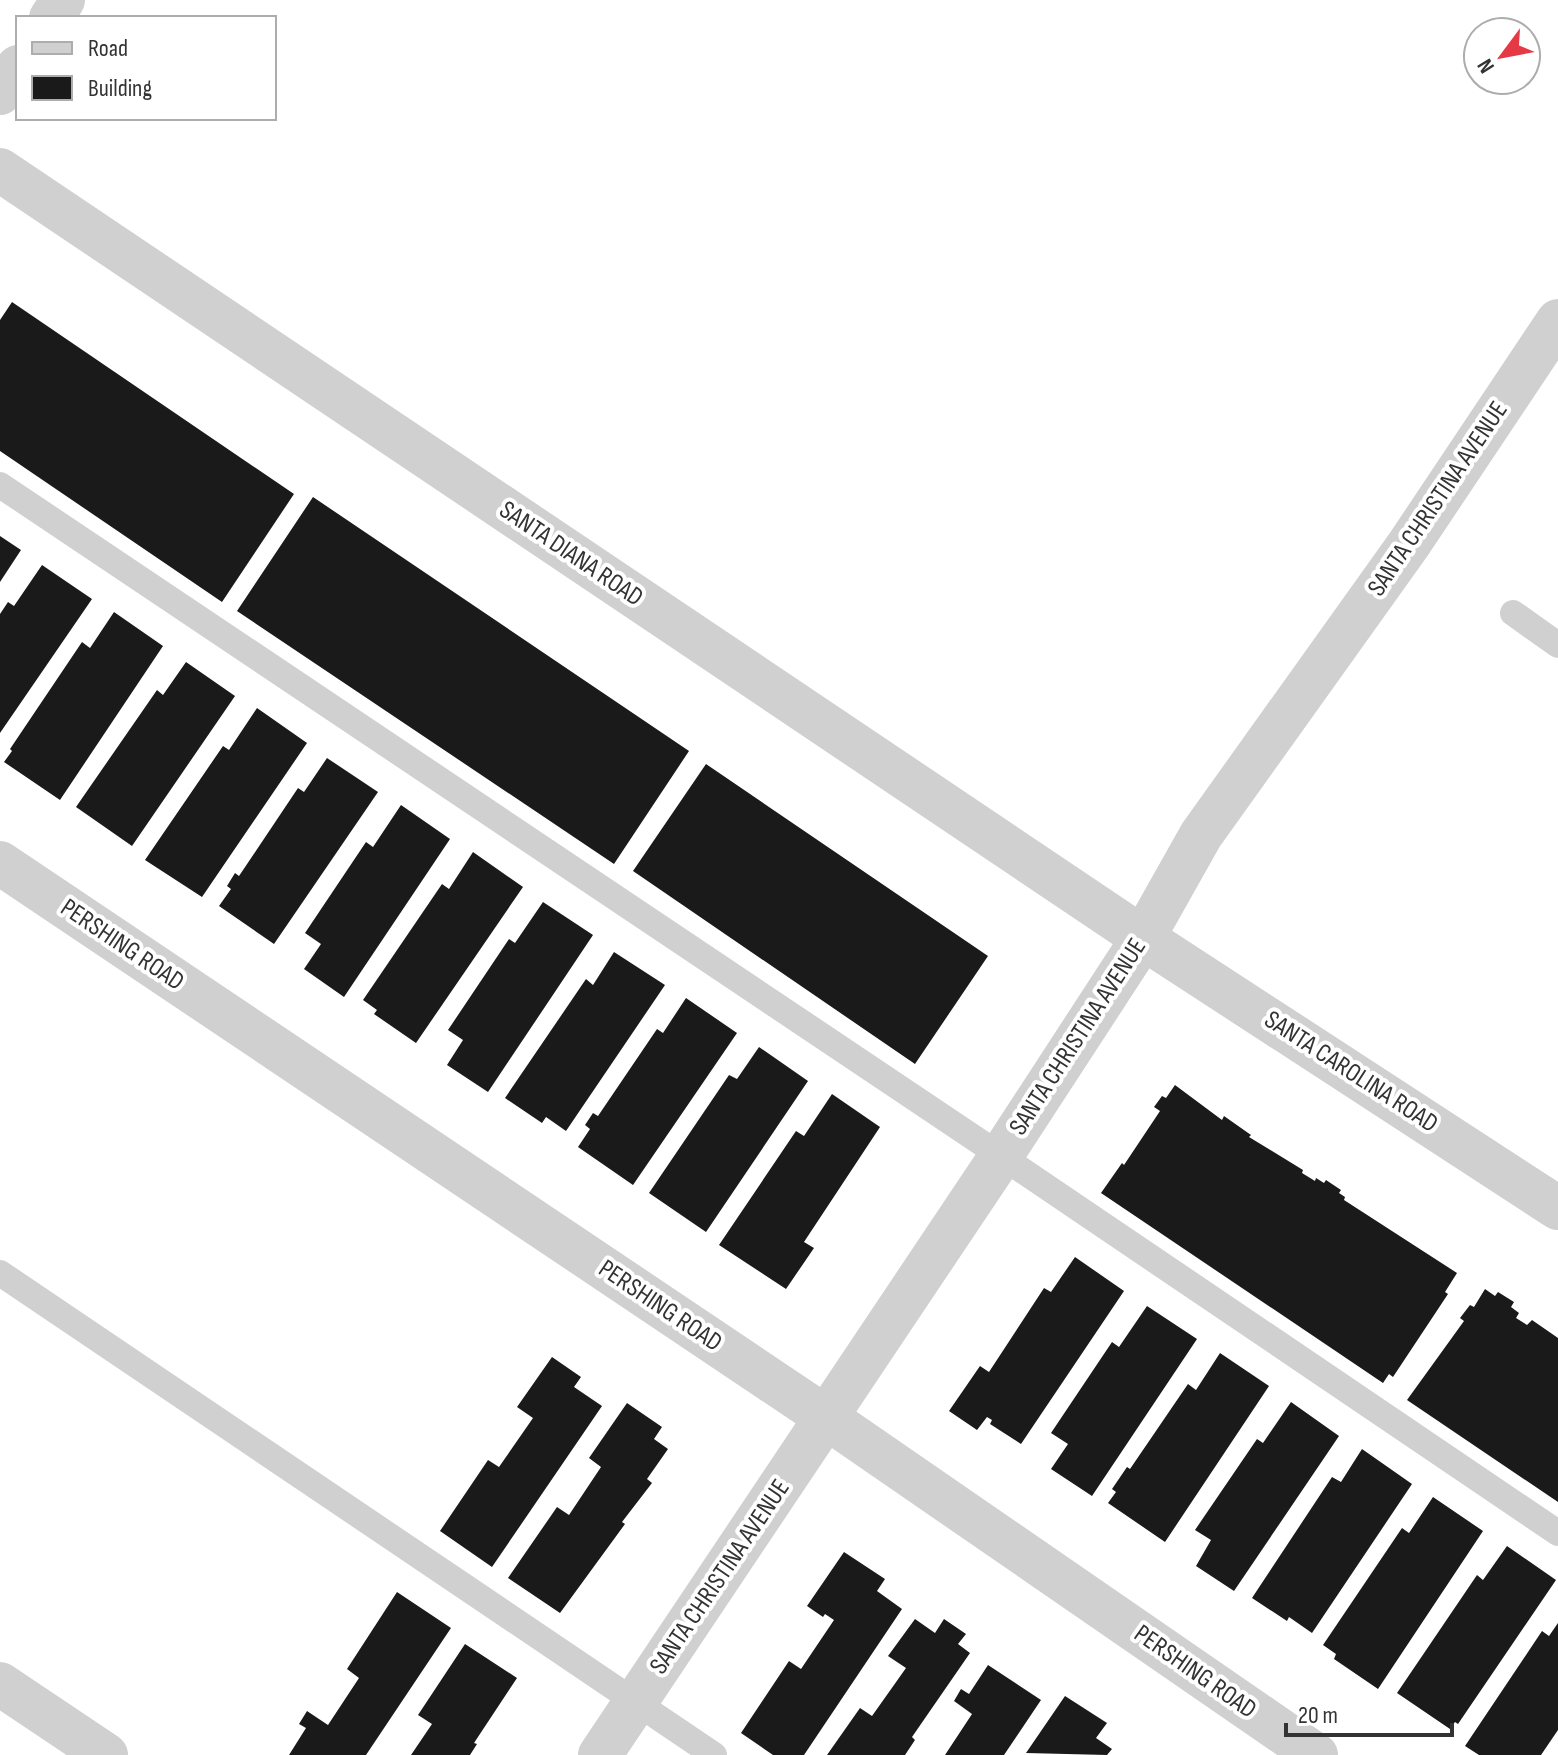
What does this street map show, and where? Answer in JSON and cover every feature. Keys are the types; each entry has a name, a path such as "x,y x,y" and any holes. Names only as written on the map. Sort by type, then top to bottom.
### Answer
{"street":[{"path":"0,93 16,70"},
{"name":"SANTA DIANA ROAD","path":"0,170 1143,938"},
{"name":"SANTA CHRISTINA AVENUE","path":"600,1755 1001,1156 1143,938 1201,835 1409,544 1558,321"},
{"name":"PERSHING ROAD","path":"0,863 827,1418 1316,1755"},
{"name":"SANTA CAROLINA ROAD","path":"1143,938 1558,1208"},
{"path":"0,1684 51,1740 106,1755"}],"lane":[{"path":"0,485 1558,1533"},
{"path":"1513,613 1558,645"},
{"path":"0,1273 714,1755"}],"building":[{"path":"12,302 294,494 222,602 0,451 0,320"},
{"path":"313,497 689,751 614,864 237,611"},
{"path":"0,536 21,550 0,582"},
{"path":"42,565 92,599 0,733 0,614 8,602 14,606"},
{"path":"114,612 163,646 60,800 4,762 82,642 90,648"},
{"path":"186,662 235,696 132,846 76,807 157,690 163,695"},
{"path":"257,708 307,743 202,897 145,860 223,746 229,750"},
{"path":"327,758 378,792 274,944 219,906 231,889 227,886 235,873 239,876 298,788 304,792"},
{"path":"706,764 988,956 915,1064 633,871"},
{"path":"401,805 450,839 344,997 304,969 321,944 305,933 366,842 373,847"},
{"path":"473,852 523,887 416,1043 374,1014 377,1010 363,1000 442,884 449,889"},
{"path":"543,902 593,935 488,1092 447,1065 463,1040 448,1030 509,939 515,943"},
{"path":"614,952 665,985 566,1131 546,1117 542,1123 505,1098 586,979 593,985"},
{"path":"686,998 737,1033 633,1185 578,1147 590,1129 585,1125 593,1113 598,1116 657,1029 663,1033"},
{"path":"759,1047 808,1081 706,1232 649,1193 729,1075 737,1079"},
{"path":"1175,1085 1222,1120 1224,1116 1251,1135 1249,1137 1303,1170 1302,1173 1315,1181 1316,1178 1324,1183 1326,1180 1341,1190 1339,1193 1345,1197 1344,1200 1457,1273 1445,1292 1448,1294 1393,1377 1389,1374 1383,1383 1101,1193 1160,1111 1154,1107 1162,1096 1166,1098"},
{"path":"832,1094 880,1127 804,1242 814,1248 786,1289 719,1245 796,1131 804,1136"},
{"path":"1075,1257 1124,1291 1021,1444 990,1424 992,1420 987,1417 977,1430 949,1411 980,1366 989,1372 1044,1288 1051,1292"},
{"path":"1485,1289 1495,1296 1498,1292 1514,1302 1511,1307 1519,1313 1516,1318 1527,1325 1532,1320 1558,1338 1558,1502 1407,1400 1464,1321 1460,1318 1470,1305 1474,1307"},
{"path":"1147,1306 1197,1339 1092,1496 1051,1469 1068,1444 1051,1433 1112,1342 1119,1347"},
{"path":"1220,1353 1269,1386 1165,1542 1108,1503 1116,1492 1112,1489 1127,1467 1130,1469 1188,1384 1196,1390"},
{"path":"552,1357 581,1377 574,1387 602,1406 492,1567 440,1531 488,1460 499,1467 533,1418 517,1407"},
{"path":"1291,1402 1339,1436 1234,1591 1196,1566 1211,1540 1195,1530 1257,1439 1263,1443"},
{"path":"627,1403 662,1427 654,1439 668,1449 647,1479 652,1483 622,1522 625,1524 560,1613 508,1578 557,1507 569,1515 601,1467 589,1458"},
{"path":"1362,1449 1412,1484 1312,1633 1252,1598 1332,1477 1341,1482"},
{"path":"1433,1497 1483,1531 1378,1689 1334,1659 1336,1654 1323,1645 1402,1528 1409,1533"},
{"path":"1507,1546 1556,1580 1458,1724 1455,1722 1450,1729 1397,1693 1477,1575 1483,1580"},
{"path":"844,1552 885,1579 877,1591 902,1609 804,1755 773,1755 741,1733 789,1661 801,1669 834,1620 825,1614 823,1617 807,1606"},
{"path":"397,1592 451,1628 366,1755 289,1755 306,1728 299,1724 307,1711 328,1725 359,1678 347,1669"},
{"path":"915,1619 935,1633 944,1619 966,1634 958,1644 970,1653 912,1737 915,1740 905,1755 827,1755 860,1708 872,1716 906,1668 888,1656"},
{"path":"1558,1623 1558,1730 1541,1755 1479,1755 1465,1746 1542,1631 1549,1636"},
{"path":"465,1644 517,1678 474,1743 477,1744 470,1755 411,1755 432,1724 418,1715"},
{"path":"988,1665 1041,1700 1004,1755 945,1755 972,1714 954,1701 961,1689 969,1694"},
{"path":"1065,1696 1107,1723 1096,1738 1112,1749 1107,1755 1026,1753"}]}
